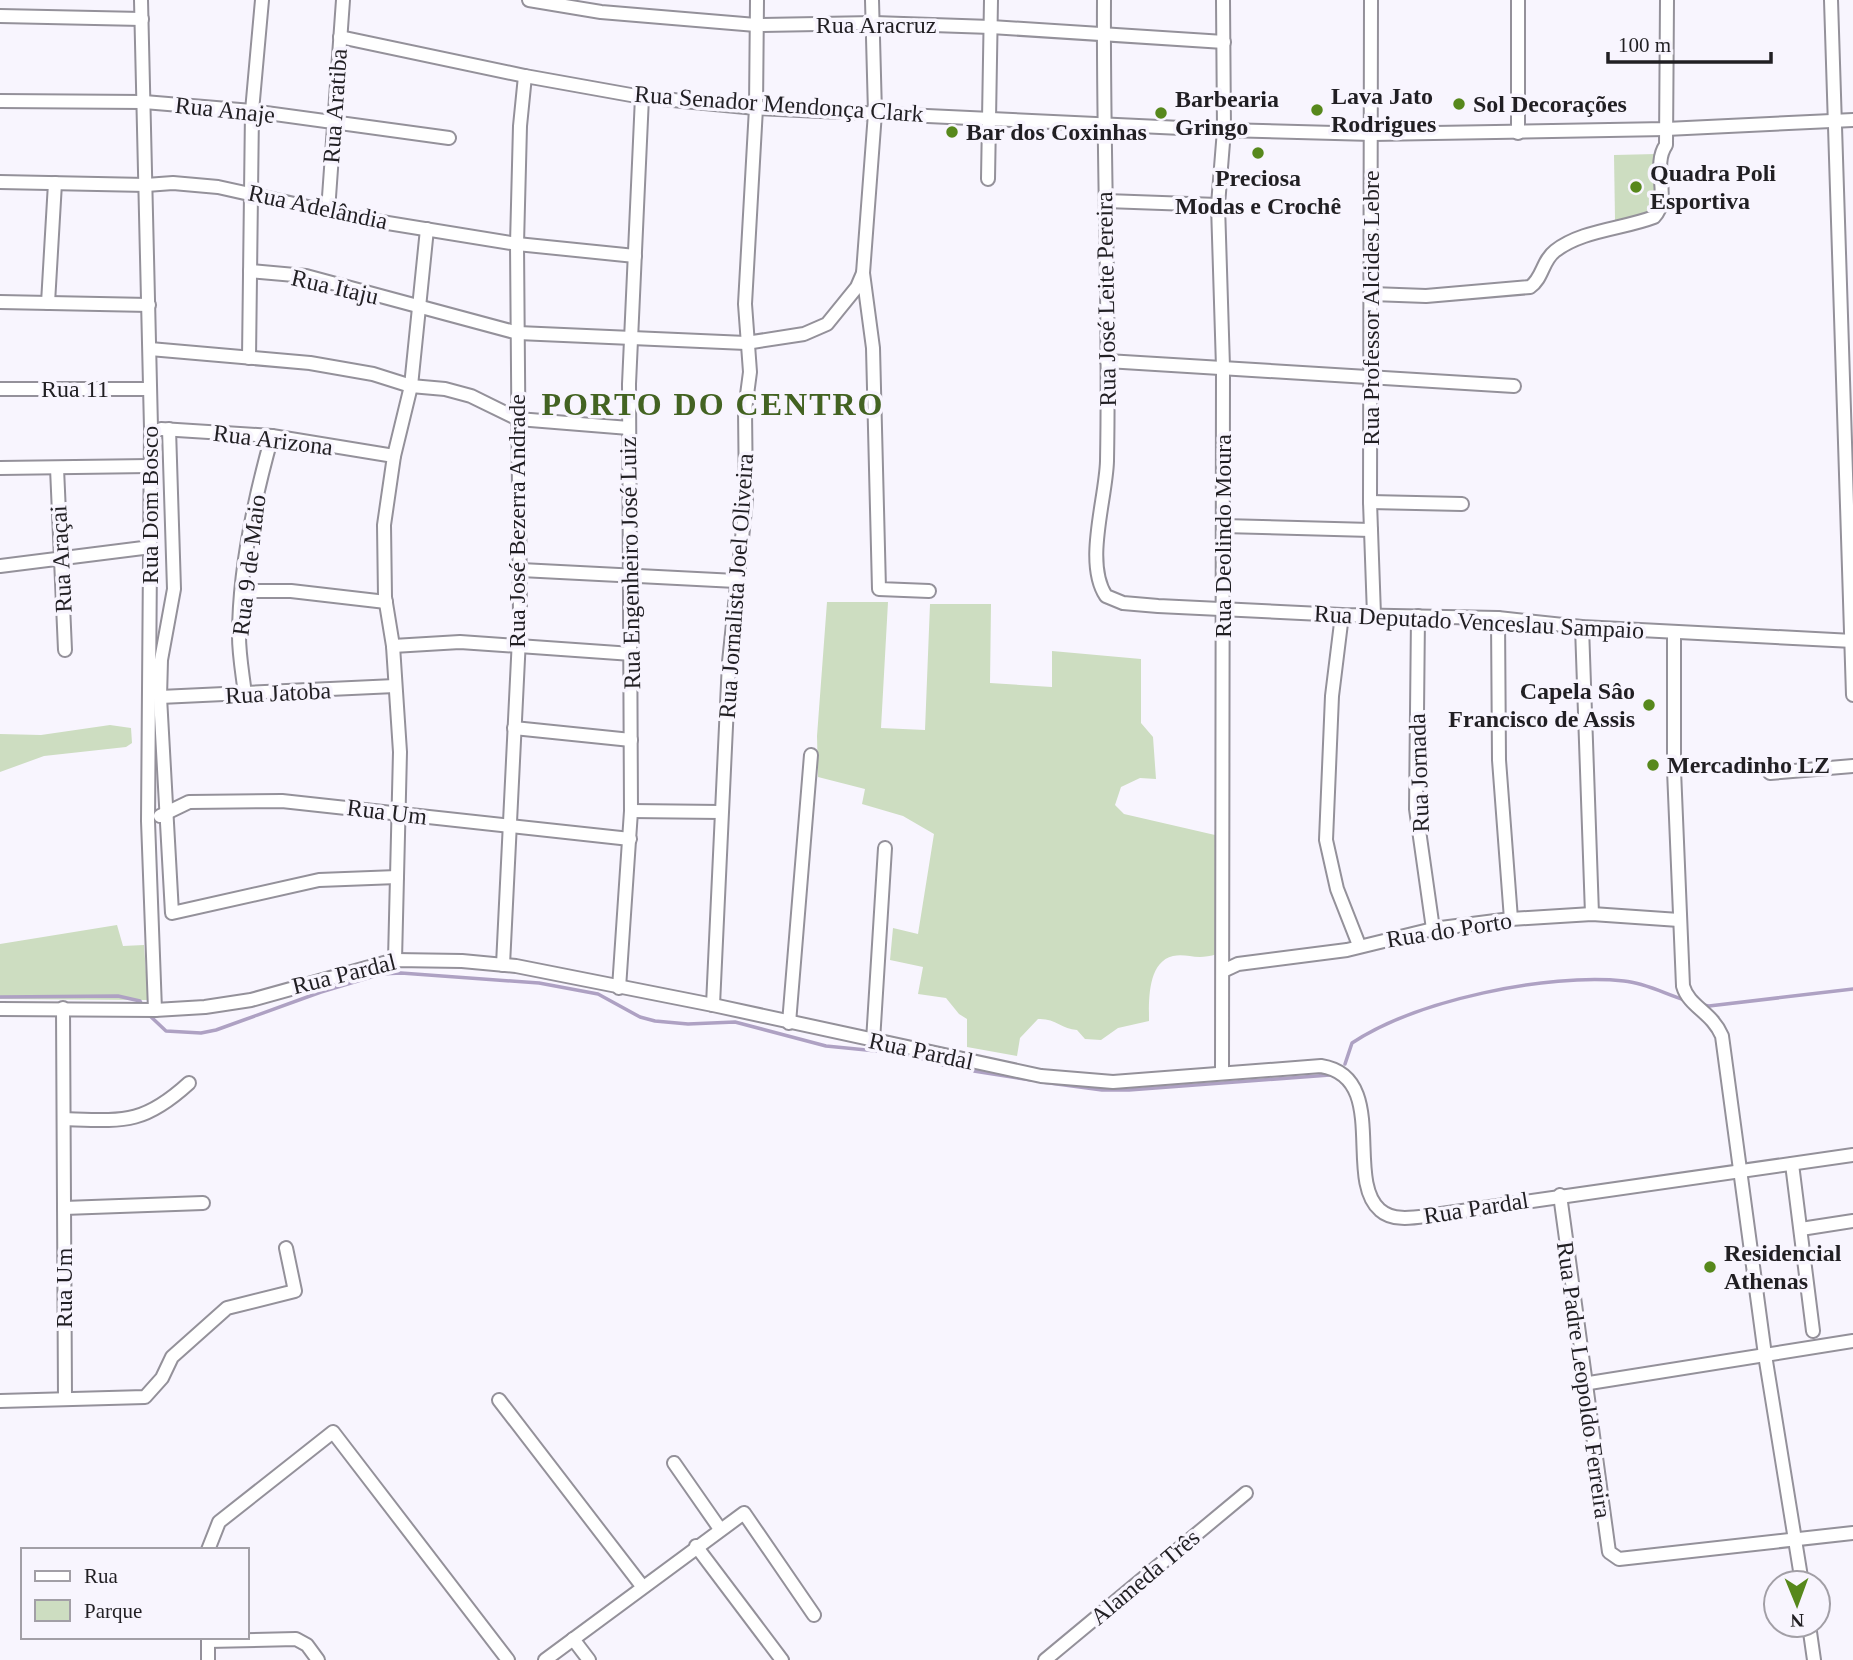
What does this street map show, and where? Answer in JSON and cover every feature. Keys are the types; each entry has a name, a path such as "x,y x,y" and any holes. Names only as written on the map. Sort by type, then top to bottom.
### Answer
{"street":[{"name":"Rua Dom Bosco","path":"141,0 150,349 148,821 155,1010"},
{"path":"249,358 252,111 262,0"},
{"name":"Rua Aratiba","path":"328,211 342,0"},
{"name":"Rua Aracruz","path":"529,0 601,12 756,25 874,23 991,27 1224,42"},
{"name":"Rua Jornalista Joel Oliveira","path":"713,1005 721,812 736,581 746,500 745,410 750,372 746,343 756,107 757,0"},
{"path":"872,0 875,113 863,273 873,348 879,589 929,591"},
{"path":"988,179 992,0"},
{"name":"Rua José Leite Pereira","path":"1104,0 1106,468 1100,506 1097,560 1099,582 1106,596"},
{"name":"Rua Deolindo Moura","path":"1222,1072 1223,367 1217,205 1224,130 1223,0"},
{"name":"Rua Professor Alcides Lebre","path":"1371,0 1370,502 1374,615"},
{"path":"1518,0 1518,133"},
{"path":"1372,294 1447,295 1530,287 1538,279 1547,259 1572,241 1654,217 1660,208 1660,157 1666,145 1667,129 1667,0"},
{"path":"1831,0 1853,695"},
{"path":"0,16 142,19"},
{"name":"Rua Senador Mendonça Clark","path":"340,37 525,76 642,97 756,107 1224,130 1371,134 1667,129 1853,120"},
{"name":"Rua José Bezerra Andrade","path":"503,965 521,570 517,244 520,126 525,76"},
{"name":"Rua Engenheiro José Luiz","path":"619,988 631,811 629,428 642,97"},
{"name":"Rua Anaje","path":"0,101 144,103 252,111 449,138"},
{"name":"Rua Adelândia","path":"0,182 146,185 173,183 251,192 328,211 517,244 635,256"},
{"path":"48,303 55,183"},
{"path":"1105,201 1217,205"},
{"path":"396,960 401,814 396,686 384,577 384,526 394,456 411,386 427,229"},
{"name":"Rua Itaju","path":"250,271 306,276 419,308"},
{"path":"419,308 518,332 746,343 804,334 827,324 857,287 863,273"},
{"path":"0,302 149,305"},
{"path":"150,349 310,363 373,374 411,386 445,389 471,396 518,419 629,428"},
{"path":"1107,361 1514,386"},
{"name":"Rua 11","path":"0,388 150,389"},
{"name":"Rua Arizona","path":"150,428 272,436 394,456"},
{"path":"169,429 174,589 162,660 160,697 173,914 319,880 397,877"},
{"name":"Rua 9 de Maio","path":"245,695 239,641 243,591 259,482 272,436"},
{"path":"0,468 150,466"},
{"name":"Rua Araçai","path":"57,468 65,650"},
{"path":"1370,502 1462,504"},
{"path":"1223,526 1371,530"},
{"path":"0,566 151,547"},
{"path":"521,570 736,581"},
{"path":"150,589 174,589"},
{"path":"243,591 291,591 386,602"},
{"name":"Rua Deputado Venceslau Sampaio","path":"1106,596 1132,604 1342,615 1498,618 1674,633 1852,641"},
{"path":"1342,615 1332,696 1326,840 1337,889 1359,945"},
{"name":"Rua Jornada","path":"1418,616 1416,799 1433,929"},
{"path":"1498,618 1499,760 1511,919"},
{"path":"1582,627 1592,914"},
{"path":"1674,633 1674,770 1679,920 1685,993 1709,1014 1722,1036 1738,1171 1800,1569"},
{"path":"393,646 460,642 632,654"},
{"name":"Rua Jatoba","path":"160,697 396,686"},
{"path":"513,728 631,740"},
{"path":"789,1023 811,755"},
{"path":"1770,773 1853,766"},
{"name":"Rua Um","path":"148,821 189,802 320,803 630,839"},
{"path":"631,811 721,812"},
{"path":"873,1041 885,848"},
{"name":"Rua do Porto","path":"1223,971 1238,964 1347,950 1433,929 1511,919 1592,914 1679,920"},
{"name":"Rua Pardal","path":"0,1009 155,1010 232,1004 396,960 503,965 713,1005 1041,1076 1113,1082 1321,1066 1337,1069 1350,1079 1357,1094 1367,1180 1378,1209 1390,1216 1427,1216 1853,1155"},
{"name":"Rua Um","path":"63,1008 65,1399"},
{"path":"64,1119 141,1118 164,1106 189,1083"},
{"path":"1792,1164 1813,1331"},
{"name":"Rua Padre Leopoldo Ferreira","path":"1560,1195 1583,1384 1609,1552 1619,1559 1795,1539"},
{"path":"64,1208 203,1203"},
{"path":"1801,1229 1853,1220"},
{"path":"0,1401 145,1397 162,1378 172,1357 227,1308 295,1291 286,1248"},
{"path":"1583,1384 1853,1341"},
{"path":"499,1400 642,1586"},
{"path":"209,1548 219,1522 334,1432 508,1660"},
{"path":"674,1463 720,1529"},
{"name":"Alameda Três","path":"1045,1660 1246,1493"},
{"path":"545,1660 744,1513 814,1615"},
{"path":"1795,1539 1853,1533"},
{"path":"696,1546 782,1660"},
{"path":"208,1660 208,1639 296,1639 307,1646 318,1660"},
{"path":"573,1639 589,1660"},
{"path":"1811,1639 1814,1660"}],"green space":[{"name":"Quadra Poli Esportiva","path":"1656,154 1657,219 1615,220 1614,155"},
{"path":"827,602 888,602 881,728 925,730 930,604 991,604 990,683 1052,687 1052,651 1141,659 1141,723 1153,737 1156,779 1140,778 1121,787 1115,805 1124,814 1215,835 1217,954 1203,957 1173,956 1158,966 1151,984 1149,1021 1118,1028 1101,1040 1085,1039 1077,1030 1038,1019 1020,1038 1017,1056 967,1047 967,1019 959,1014 946,998 918,994 923,967 890,960 893,928 918,934 934,834 903,816 862,804 865,789 818,777 817,736"},
{"path":"110,725 131,728 132,743 126,747 44,756 0,772 0,734 41,735"},
{"path":"117,925 123,946 144,945 148,1000 0,999 0,944"}],"waterway":[{"path":"148,1014 166,1031 201,1033 321,992 381,974 401,973 539,983 598,994 640,1017 655,1021 688,1024 735,1022 826,1046 907,1054 943,1065"},
{"path":"1345,1064 1352,1043 1379,1028 1446,1002 1521,986 1558,981 1624,981 1648,986 1685,1000"},
{"path":"1703,1005 1853,989"},
{"path":"0,997 118,996 140,1001 144,1008"},
{"path":"961,1069 1031,1080"},
{"path":"1042,1082 1102,1090 1129,1090 1330,1075"}],"place":[{"name":"Sol Decorações","path":"1459,104"},
{"name":"Lava Jato Rodrigues","path":"1317,110"},
{"name":"Barbearia Gringo","path":"1161,113"},
{"name":"Bar dos Coxinhas","path":"952,132"},
{"name":"Preciosa Modas e Crochê","path":"1258,153"},
{"name":"Quadra Poli Esportiva","path":"1636,187"},
{"name":"Capela Sâo Francisco de Assis","path":"1649,705"},
{"name":"Mercadinho LZ","path":"1653,765"},
{"name":"Residencial Athenas","path":"1710,1267"}],"district":[{"name":"PORTO DO CENTRO","path":"713,404"}]}
